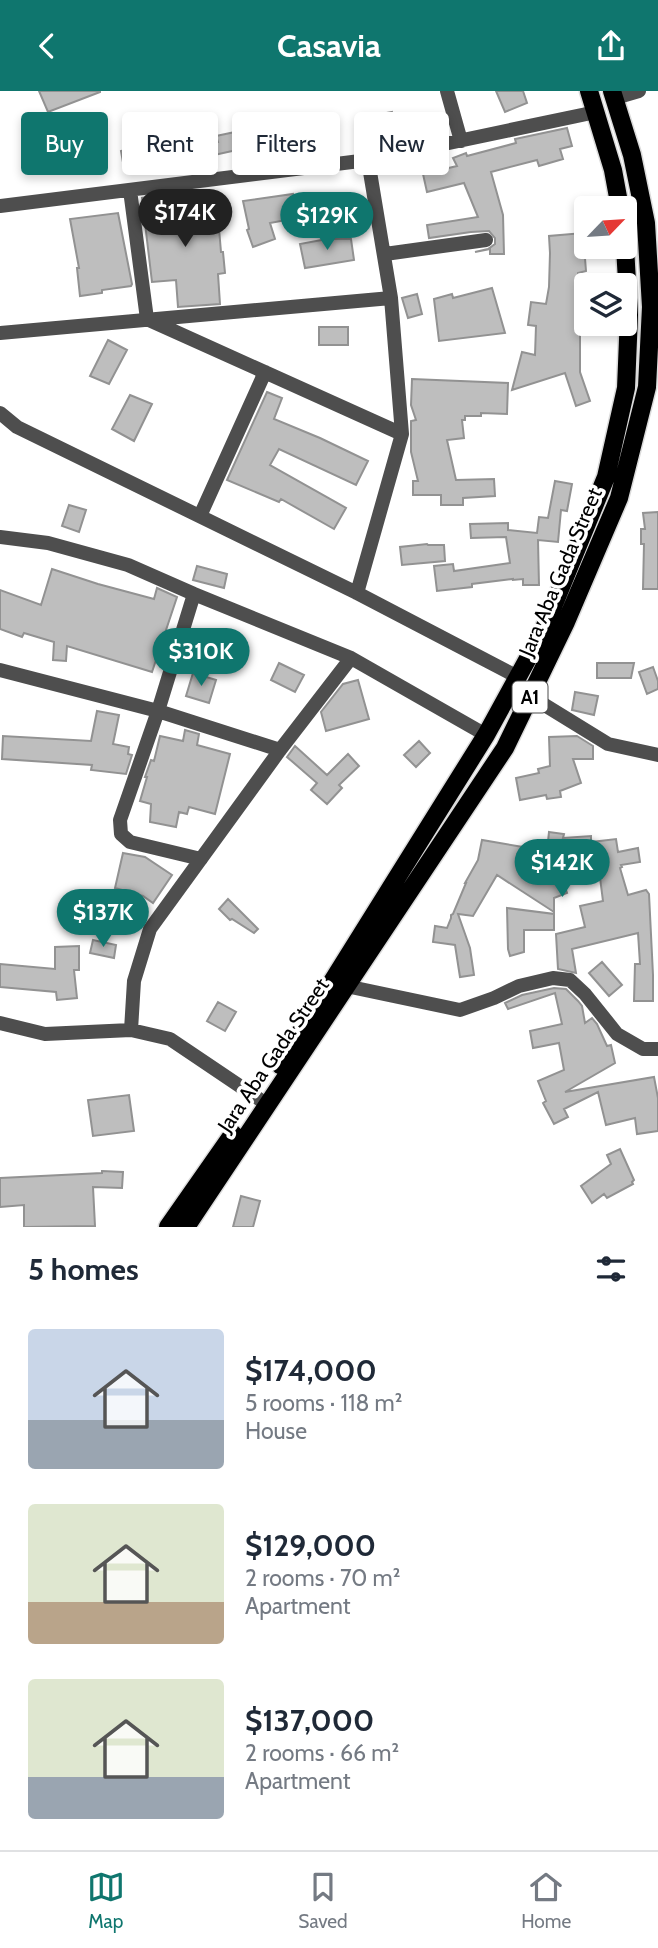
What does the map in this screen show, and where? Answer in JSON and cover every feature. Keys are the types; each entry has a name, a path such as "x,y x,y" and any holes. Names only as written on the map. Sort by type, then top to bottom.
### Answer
{"main road":[{"path":"589,91 613,170 618,196"},
{"name":"Jara Aba Gada Street","path":"186,1227 505,748 566,622 619,498 652,391 651,307 646,223 632,155 613,95"},
{"name":"Jara Aba Gada Street","path":"168,1227 258,1099 486,735 543,631 606,477 626,388 629,315 626,259"}],"street":[{"path":"447,91 461,141"},
{"path":"613,95 639,91"},
{"path":"449,143 596,111"},
{"path":"0,206 354,162"},
{"path":"357,593 402,434 391,298 371,175"},
{"path":"130,190 147,319"},
{"path":"385,254 486,240"},
{"path":"0,333 391,298"},
{"path":"147,319 402,434"},
{"path":"200,516 265,372"},
{"path":"0,413 16,427 357,593 519,677"},
{"path":"0,537 48,543 128,565 351,658 486,735"},
{"path":"194,594 159,711 120,820 121,834 130,842 201,859"},
{"path":"131,1030 134,981 150,929 280,750 351,658"},
{"path":"0,670 159,711 280,750"},
{"path":"530,696 608,744 658,755"},
{"path":"346,986 460,1010 519,986 553,978 570,980 585,994 617,1034 643,1049 658,1049"},
{"path":"0,1023 45,1034 131,1030 170,1039 258,1099"}],"building":[{"path":"39,91 100,91 100,92 48,112"},
{"path":"496,91 523,91 527,103 505,112"},
{"path":"567,128 572,146 560,149 563,159 539,166 537,160 491,172 503,215 504,254 490,254 490,249 475,252 495,244 495,238 489,231 429,238 427,225 478,217 464,183 427,192 423,175 449,175 449,168 457,166 453,158 516,143 515,139"},
{"path":"232,133 232,151 218,154 218,136"},
{"path":"293,194 297,218 270,223 275,239 253,247 247,230 249,229 243,201"},
{"path":"168,195 170,208 217,205 225,273 218,274 220,304 178,307 176,280 152,282 142,198"},
{"path":"118,213 132,284 80,296 79,268 70,219"},
{"path":"574,234 574,259 585,259 586,271 574,273 574,336 580,336 580,372 590,401 576,406 565,373 512,390 522,352 535,355 536,326 528,325 531,302 546,304 549,287 549,236"},
{"path":"327,239 351,239 354,260 305,268 300,244"},
{"path":"492,288 505,333 439,341 434,299 452,294 453,298"},
{"path":"417,294 422,314 408,318 402,298"},
{"path":"319,327 348,327 348,345 319,345"},
{"path":"108,340 127,350 109,384 90,376"},
{"path":"412,379 508,383 507,414 481,413 481,416 465,416 465,420 462,420 464,438 447,440 456,480 494,479 495,496 463,498 463,505 441,505 441,495 413,495 413,481 418,481 411,452 411,421 416,420 411,405"},
{"path":"267,392 282,398 274,419 368,461 356,485 279,449 270,465 346,508 334,529 281,499 279,502 227,480"},
{"path":"130,395 152,404 134,441 112,429"},
{"path":"555,481 572,484 567,511 561,510 558,542 538,540 539,585 523,585 523,579 513,579 437,591 434,566 453,564 454,571 510,563 506,537 471,538 470,524 508,523 508,530 537,533 539,517 548,518"},
{"path":"69,505 86,510 79,532 62,526"},
{"path":"658,512 658,589 643,589 643,513"},
{"path":"444,545 445,561 402,565 400,547"},
{"path":"197,566 227,574 224,588 193,580"},
{"path":"52,569 154,599 157,588 177,597 152,672 67,646 66,661 53,660 54,642 24,633 22,637 0,629 0,590 41,605"},
{"path":"279,663 304,675 295,692 271,680"},
{"path":"597,663 634,663 631,678 597,678"},
{"path":"653,667 658,689 647,694 639,672"},
{"path":"193,673 216,680 209,703 186,696"},
{"path":"358,680 369,719 326,731 321,712 343,684"},
{"path":"575,692 598,696 594,715 572,710"},
{"path":"97,711 119,715 113,744 129,747 128,754 132,755 126,774 91,770 92,765 2,759 3,736 91,741"},
{"path":"185,730 199,734 197,745 230,754 215,814 189,807 187,814 179,812 176,827 150,822 151,804 140,801 145,777 151,760 154,761 160,736 183,741"},
{"path":"577,736 593,746 593,759 573,759 581,783 560,791 561,797 547,799 546,795 520,800 516,778 539,773 538,769 550,766 549,737"},
{"path":"419,741 430,753 416,767 404,755"},
{"path":"295,746 327,775 348,754 359,766 339,785 342,788 327,804 311,790 317,783 287,757"},
{"path":"549,832 564,834 563,838 591,836 591,842 616,839 618,852 638,848 640,862 621,865 620,868 628,895 646,890 649,894 653,1001 634,1001 635,964 640,964 638,933 572,949 576,973 558,969 556,934 585,927 580,906 603,901 598,862 559,869 567,893 554,898 554,912 497,875 473,916 458,914 470,948 474,975 460,977 455,945 433,942 435,926 447,928 465,883 478,860 482,840 547,851"},
{"path":"123,853 145,857 172,875 153,903 143,896 115,888"},
{"path":"228,899 258,929 254,933 230,920 219,909"},
{"path":"507,908 554,914 554,930 524,930 524,952 510,956"},
{"path":"93,940 116,945 114,958 90,953"},
{"path":"79,946 79,970 74,970 77,998 57,1000 56,992 0,987 0,964 55,969 55,947"},
{"path":"602,962 622,985 609,996 589,973"},
{"path":"554,988 566,989 578,1001 582,1006 585,1023 592,1018 597,1024 607,1046 611,1045 615,1063 565,1092 654,1077 658,1098 658,1131 637,1134 635,1118 606,1125 598,1092 564,1109 568,1117 554,1124 543,1103 546,1101 538,1081 564,1070 559,1043 533,1048 530,1031 562,1024 555,993 508,1009 505,1003 522,995"},
{"path":"218,1002 236,1012 225,1031 207,1021"},
{"path":"129,1095 134,1131 93,1136 88,1100"},
{"path":"620,1149 634,1180 633,1184 607,1198 604,1194 592,1203 581,1186 611,1164 607,1155"},
{"path":"123,1172 122,1188 93,1187 95,1226 24,1227 24,1205 0,1207 0,1178"},
{"path":"241,1196 260,1201 253,1227 233,1227"}]}
